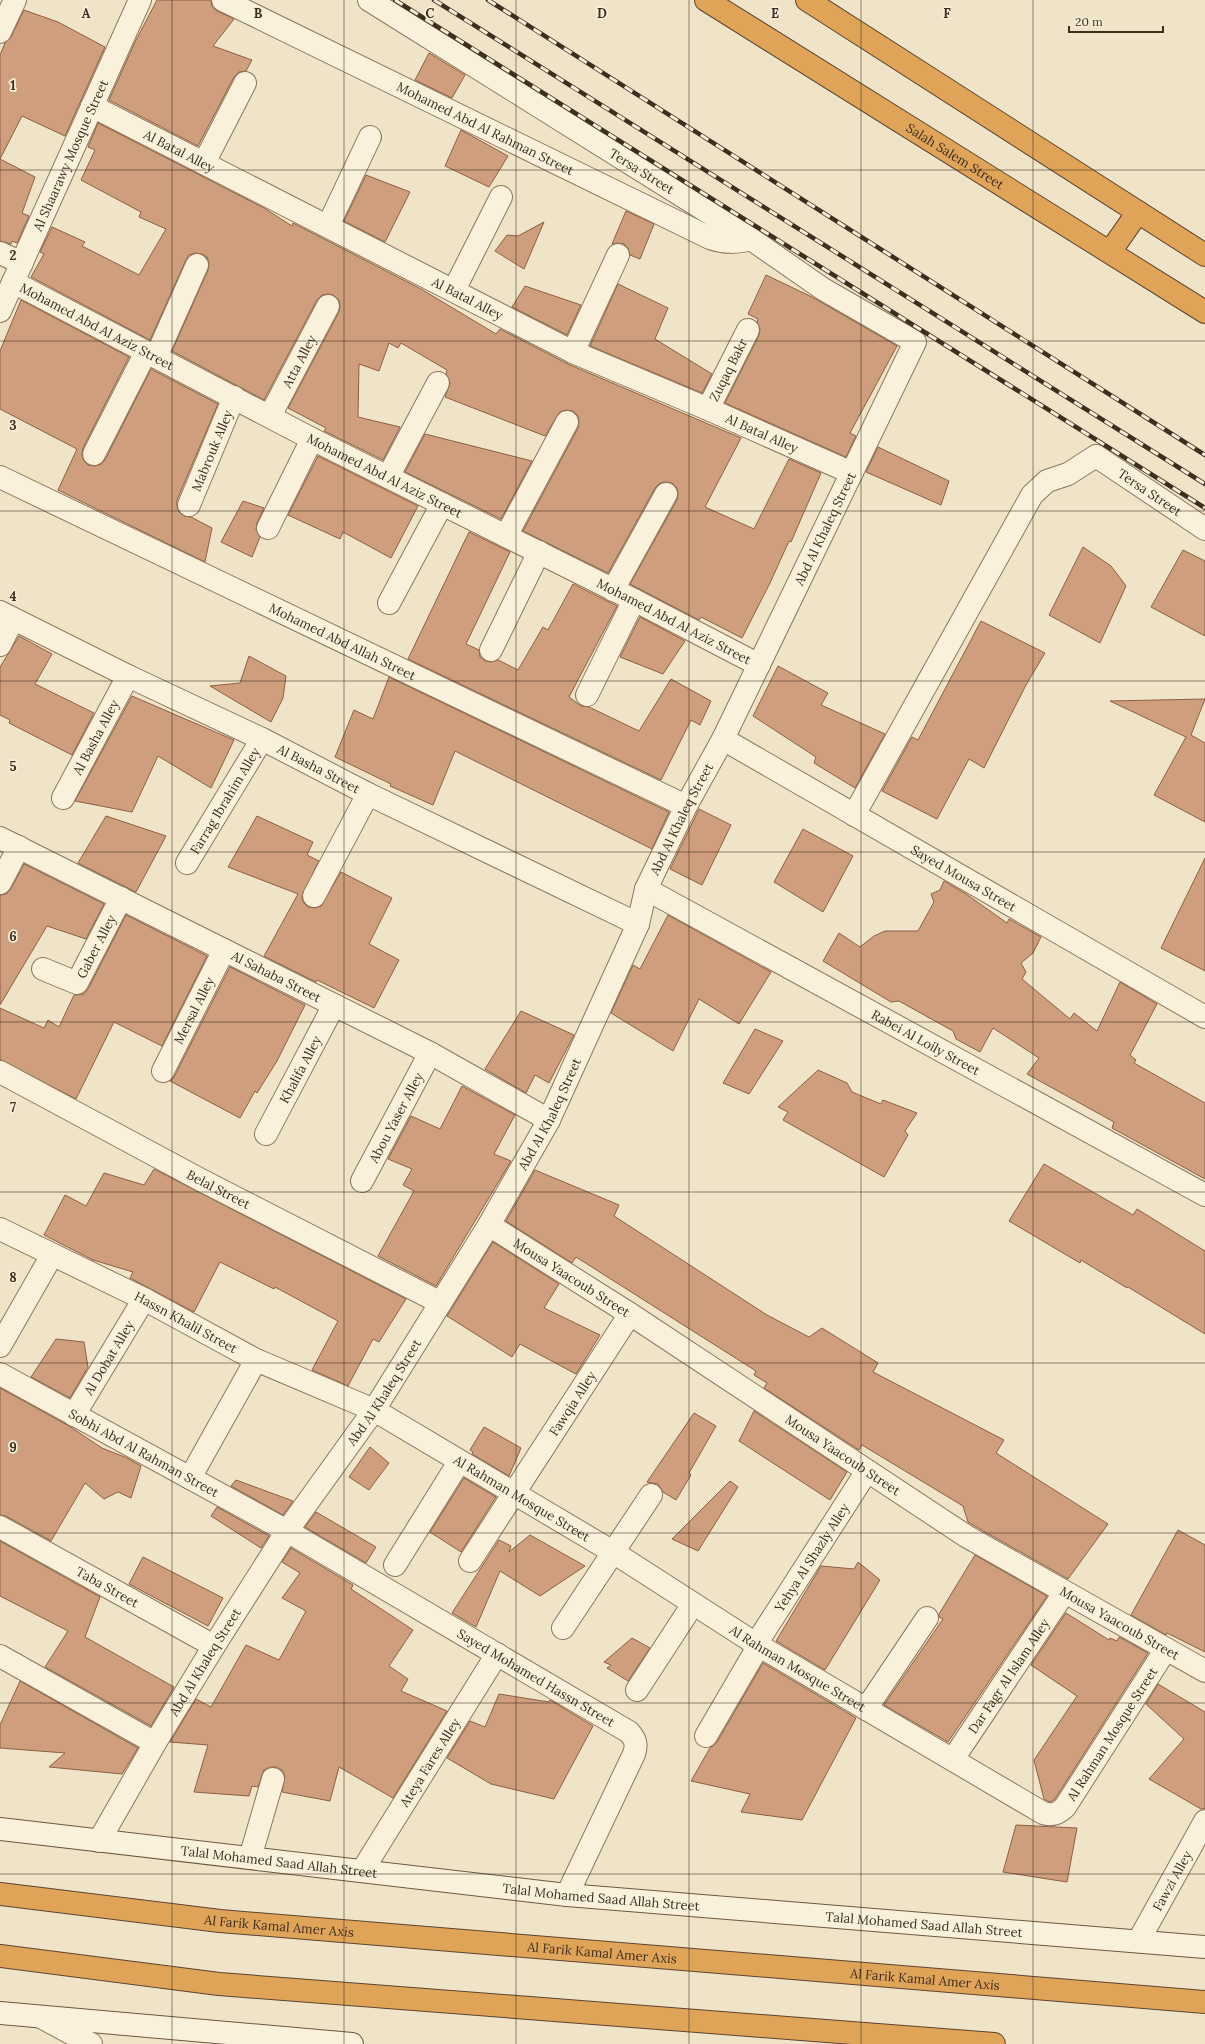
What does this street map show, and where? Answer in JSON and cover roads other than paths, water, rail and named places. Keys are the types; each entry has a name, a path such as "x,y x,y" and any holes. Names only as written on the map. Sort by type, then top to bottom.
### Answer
{"highway":[{"name":"Salah Salem Street","path":"706,0 1205,312"},
{"path":"807,0 1205,255"},
{"path":"1110,252 1138,212"},
{"name":"Al Farik Kamal Amer Axis","path":"0,1894 220,1921 1205,2002"},
{"path":"0,1956 219,1984 994,2044"},
{"path":"1087,1992 1128,1984 1205,1987"}],"street":[{"path":"0,32 15,0"},
{"name":"Al Shaarawy Mosque Street","path":"0,311 140,0"},
{"name":"Mohamed Abd Al Rahman Street","path":"223,0 710,238 723,243 737,243 751,239"},
{"name":"Tersa Street","path":"369,0 751,239 823,289 915,342"},
{"path":"204,163 245,83"},
{"name":"Al Batal Alley","path":"92,106 573,352 708,409 852,473"},
{"path":"328,226 370,137"},
{"path":"454,290 501,197"},
{"name":"Mohamed Abd Al Aziz Street","path":"0,253 17,272 151,354 312,439 540,552 759,666"},
{"path":"573,352 618,255"},
{"path":"94,454 151,354 196,266"},
{"name":"Atta Alley","path":"270,416 328,306"},
{"name":"Zuqaq Bakr","path":"708,409 748,330"},
{"name":"Abd Al Khaleq Street","path":"99,1841 155,1743 214,1646 287,1531 374,1410 439,1302 489,1225 549,1120 638,924 646,889 686,806 723,740 915,342"},
{"path":"388,476 438,383"},
{"name":"Mabrouk Alley","path":"189,505 234,397"},
{"path":"506,536 567,422"},
{"path":"268,528 312,439"},
{"name":"Tersa Street","path":"854,816 1032,495 1047,481 1068,474 1096,456 1205,529"},
{"name":"Mohamed Abd Allah Street","path":"0,477 686,806"},
{"path":"613,590 666,494"},
{"path":"389,603 442,504"},
{"path":"491,650 540,552"},
{"path":"587,695 634,600"},
{"path":"0,645 6,615"},
{"name":"Al Basha Street","path":"6,615 128,676 262,738 368,794 638,924"},
{"name":"Al Basha Alley","path":"63,798 128,676"},
{"name":"Farrag Ibrahim Alley","path":"187,863 262,738"},
{"name":"Sayed Mousa Street","path":"723,740 1205,1017"},
{"path":"314,896 368,794"},
{"name":"Al Sahaba Street","path":"0,838 430,1053 549,1120"},
{"path":"0,883 19,847"},
{"name":"Rabei Al Loily Street","path":"646,889 1205,1195"},
{"name":"Gaber Alley","path":"43,969 77,983 121,898"},
{"name":"Mersal Alley","path":"163,1071 224,950"},
{"name":"Khalifa Alley","path":"266,1134 334,1005"},
{"name":"Abou Yaser Alley","path":"362,1182 430,1053"},
{"name":"Belal Street","path":"0,1072 212,1186 439,1302"},
{"name":"Mousa Yaacoub Street","path":"489,1225 630,1314 966,1536 1205,1671"},
{"name":"Hassn Khalil Street","path":"0,1229 144,1299 256,1360 374,1410"},
{"path":"0,1346 52,1255"},
{"name":"Al Dobat Alley","path":"74,1415 144,1299"},
{"name":"Fawqia Alley","path":"470,1561 630,1314"},
{"path":"190,1478 256,1360"},
{"name":"Sobhi Abd Al Rahman Street","path":"0,1374 287,1531"},
{"name":"Al Rahman Mosque Street","path":"374,1410 459,1462 516,1492 613,1552 757,1645 1043,1813 1052,1815 1064,1807 1166,1650"},
{"path":"395,1565 459,1462"},
{"name":"Yehya Al Shazly Alley","path":"706,1736 757,1645 867,1471"},
{"path":"563,1628 651,1496"},
{"name":"Taba Street","path":"0,1527 214,1646"},
{"name":"Sayed Mohamed Hassn Street","path":"287,1531 629,1732 635,1738 636,1746 634,1754 567,1896"},
{"name":"Dar Fagr Al Islam Alley","path":"953,1759 1064,1592"},
{"path":"637,1690 693,1604"},
{"path":"866,1708 927,1618"},
{"name":"Ateya Fares Alley","path":"362,1871 497,1654"},
{"path":"0,1656 155,1743"},
{"path":"250,1858 273,1779"},
{"name":"Fawzi Alley","path":"1140,1940 1205,1821"},
{"name":"Talal Mohamed Saad Allah Street","path":"0,1829 567,1896 1140,1940 1205,1947"},
{"path":"0,2014 42,2016 352,2044"},
{"path":"42,2016 91,2044"}],"railway":[{"path":"395,0 1205,508"},
{"path":"434,0 1205,484"},
{"path":"488,0 1205,455"}]}
